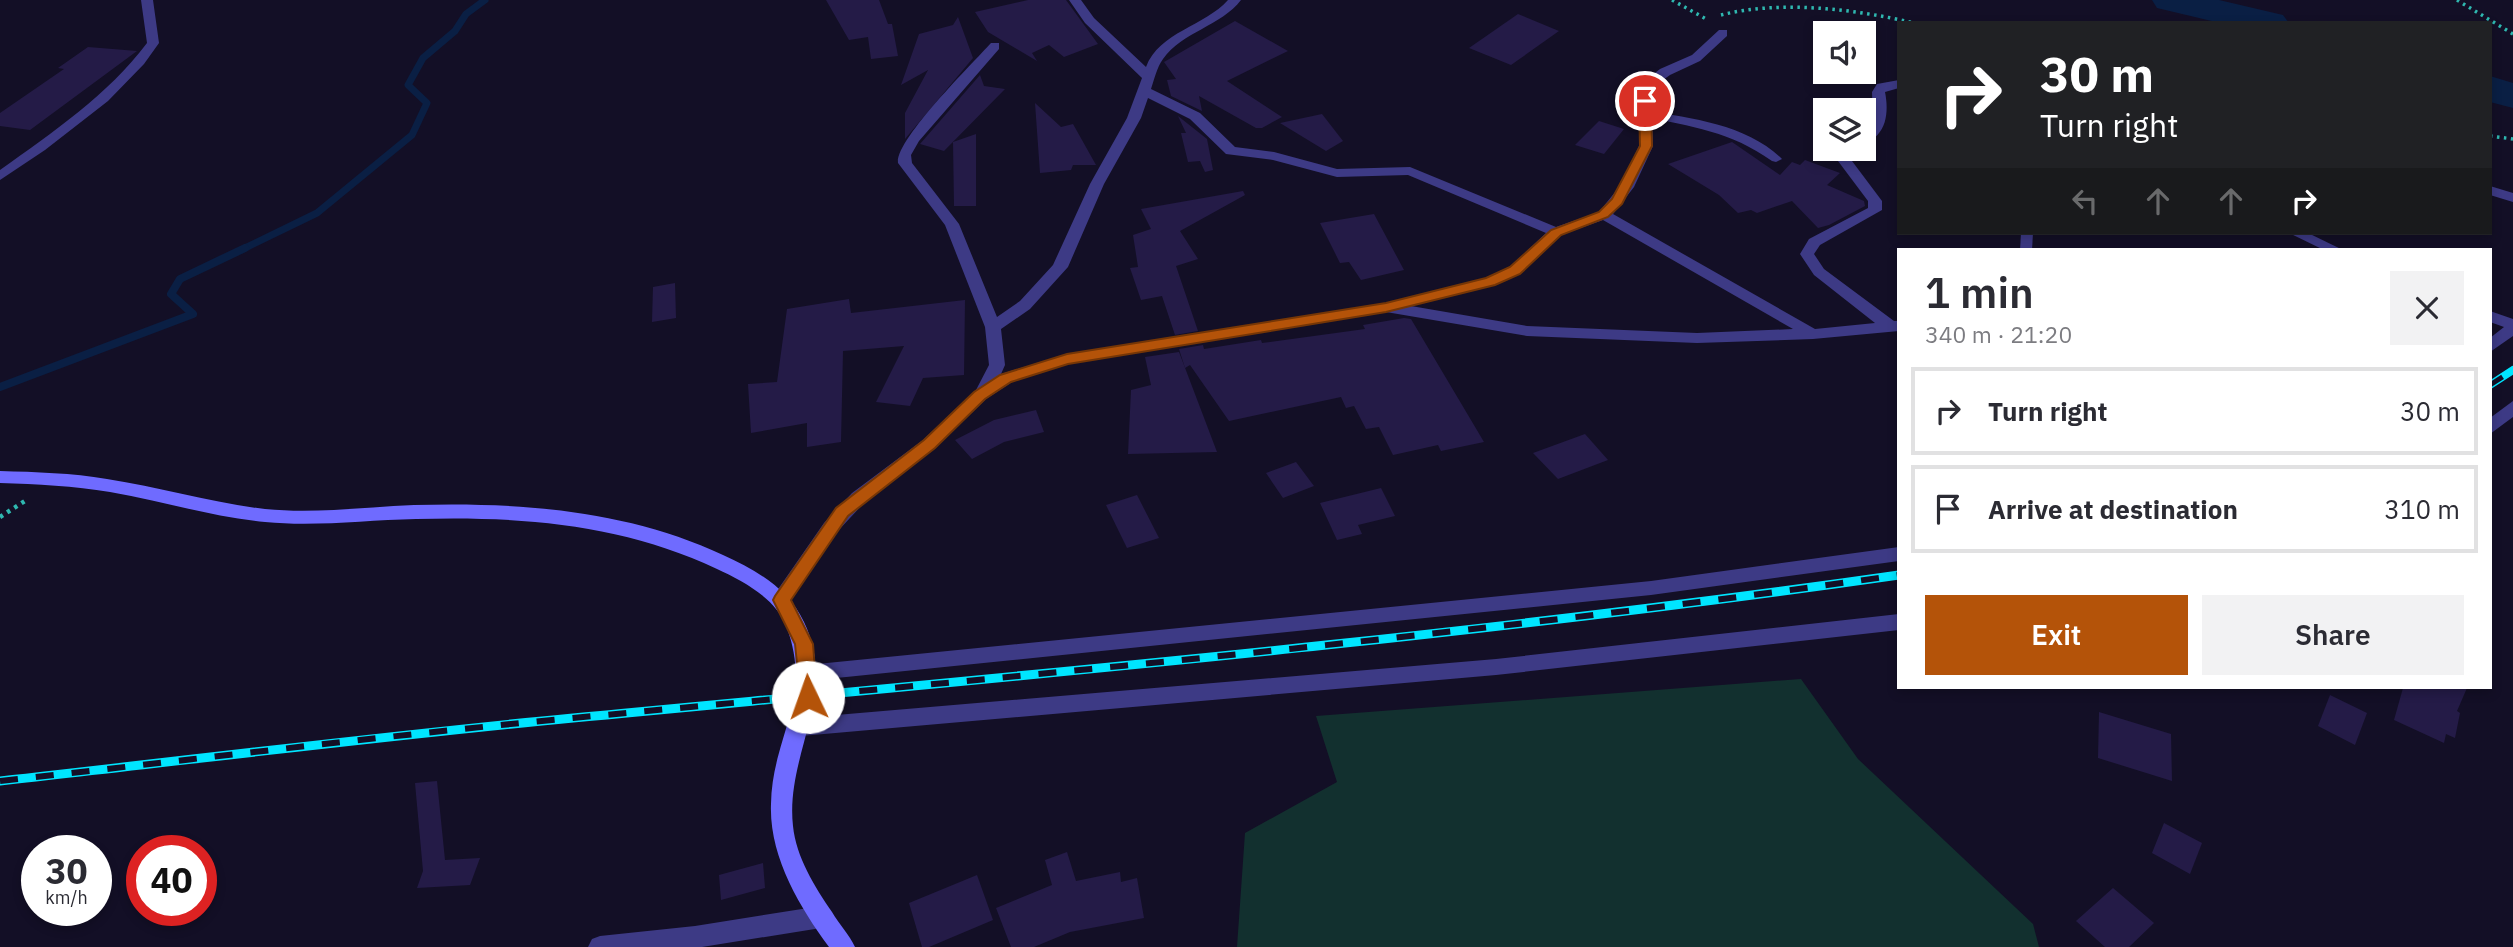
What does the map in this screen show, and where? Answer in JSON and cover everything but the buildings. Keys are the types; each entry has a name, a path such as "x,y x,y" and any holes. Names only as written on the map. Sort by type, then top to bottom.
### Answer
{"street":[{"path":"0,176 137,68 153,44 147,0"},
{"path":"1075,0 1085,15 1135,59 1146,84 1195,116 1231,151 1274,156 1337,173 1410,171 1556,232"},
{"path":"993,327 1025,305 1060,267 1097,184 1134,118 1162,51 1225,11 1235,0"},
{"path":"781,600 842,512 929,444 980,395 1006,378 1067,359 1386,307 1490,282 1515,271 1556,232 1604,215 1627,187 1646,146 1646,87 1664,72 1696,58 1719,28"},
{"path":"980,395 998,365 993,327 952,224 905,163 904,155 913,139 995,46"},
{"path":"1876,127 1881,122 1878,92 1882,87 1897,84"},
{"path":"1845,161 1875,201 1875,210 1814,242 1807,254 1819,272 1895,326"},
{"path":"2492,191 2513,198"},
{"path":"1604,215 1813,334"},
{"path":"2301,235 2331,248"},
{"path":"1386,307 1527,331 1708,338 1813,334 1895,326"},
{"path":"2492,317 2513,326 2501,342"},
{"path":"2492,426 2513,407"},
{"path":"0,477 103,485 191,504 288,517 467,512 519,514 631,529 692,546 762,585 781,600 795,621 804,644 807,673 808,697 788,771 782,827 821,917 843,947"},
{"path":"807,673 1651,589 1897,554"},
{"path":"801,727 1496,667 1897,622"},
{"path":"600,947 695,937 821,917"}],"lane":[{"path":"1647,114 1701,123 1732,132 1758,144 1776,159"}],"path":[{"path":"1672,0 1719,28 1724,12 1732,7"},
{"path":"2457,0 2492,21"},
{"path":"1762,2 1815,3 1904,21"},
{"path":"2492,21 2513,34"},
{"path":"2492,136 2513,139"}],"green space":[{"path":"1801,679 1858,759 2033,924 2039,947 1237,947 1245,833 1337,782 1316,716"}],"waterway":[{"path":"241,250 317,213 412,135 427,103 408,85 423,58 455,31 466,14 485,0"},
{"path":"2170,0 2261,21"},
{"path":"2492,89 2513,96"},
{"path":"0,387 193,314 171,294 180,279 245,248"}],"railway":[{"path":"2492,384 2513,370"},
{"path":"0,781 501,725 1402,637 1734,598 1897,575"}],"route":[{"path":"808,697 804,644 795,621 781,600 842,512 929,444 980,395 1006,378 1067,359 1386,307 1456,292 1515,271 1533,257 1556,232 1604,215 1618,201 1646,146 1645,101"}]}
